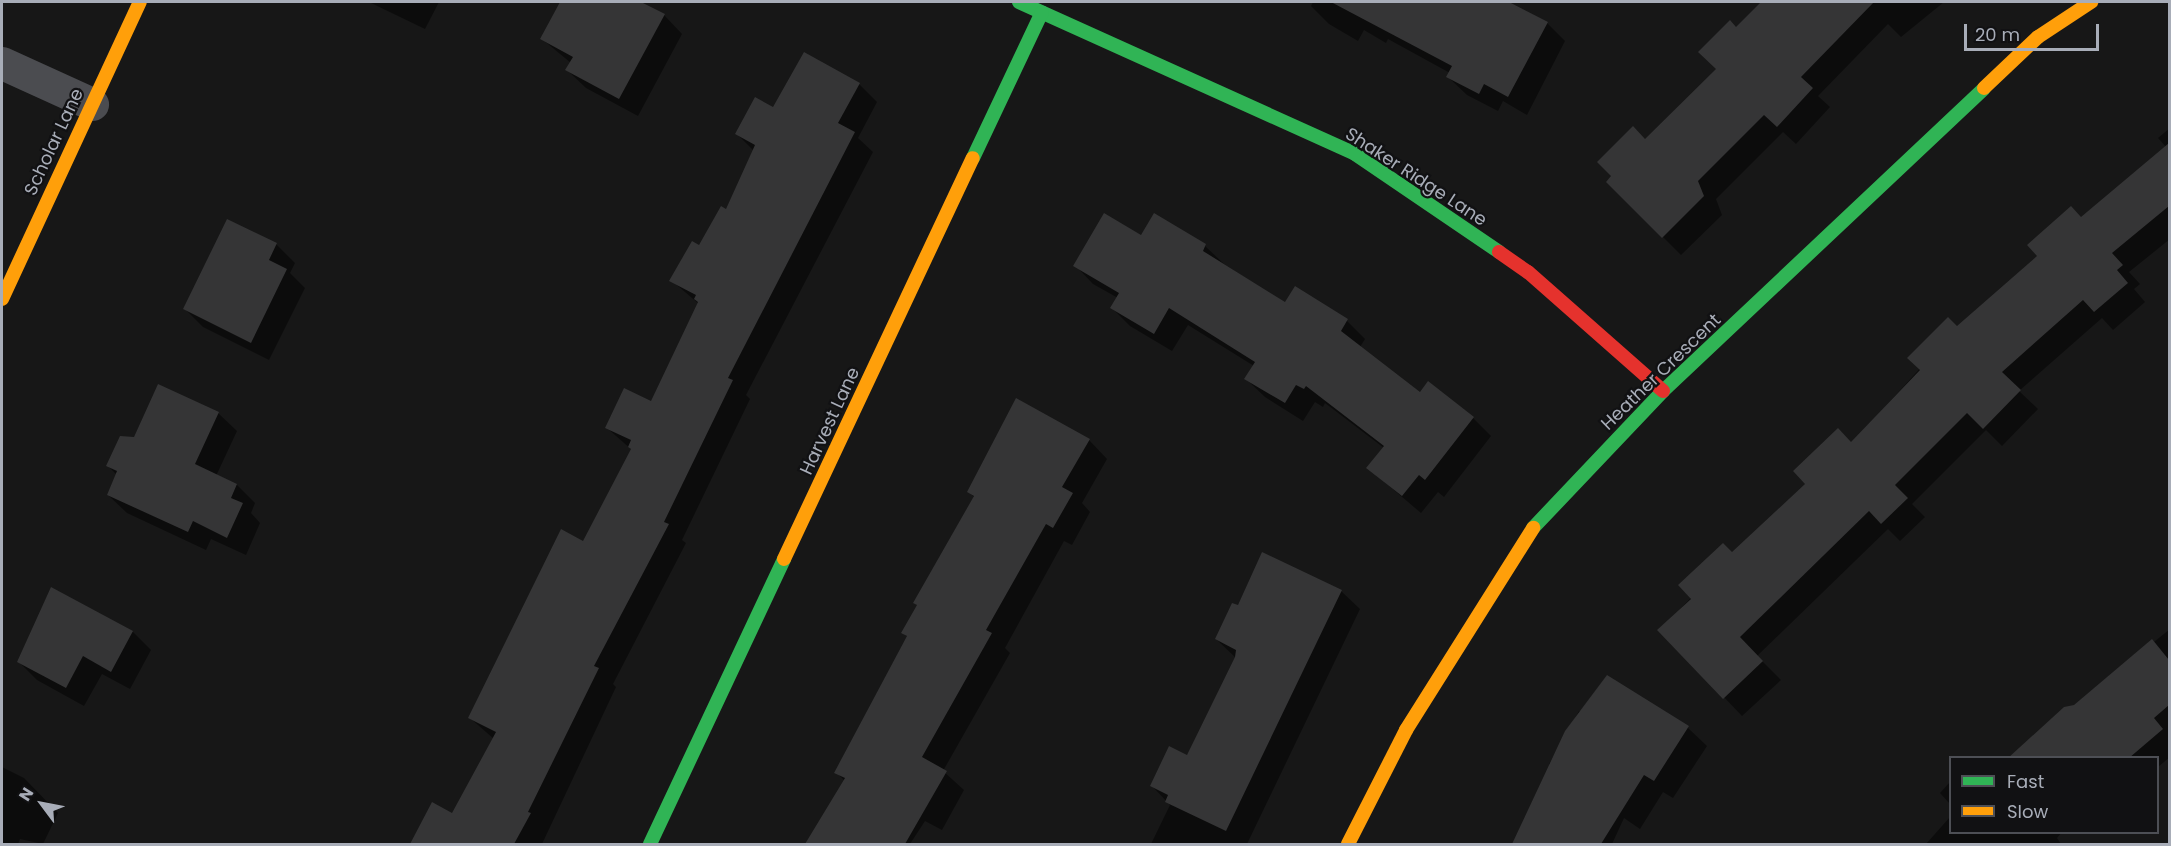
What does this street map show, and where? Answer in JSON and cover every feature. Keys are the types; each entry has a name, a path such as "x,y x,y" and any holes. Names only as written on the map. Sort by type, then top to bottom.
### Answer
{"street":[{"name":"Scholar Lane","path":"2,298 140,2"},
{"name":"Shaker Ridge Lane","path":"1019,2 1355,154 1528,272 1663,391"},
{"name":"Heather Crescent","path":"1348,844 1406,730 1535,524 1663,391 2038,37 2091,2"},
{"name":"Harvest Lane","path":"650,844 1042,12"},
{"path":"2,63 92,104"}],"building":[{"path":"560,2 641,2 665,14 619,99 565,70 573,57 540,39"},
{"path":"1331,2 1509,2 1548,22 1508,97 1484,84 1479,94 1446,77 1452,66"},
{"path":"1761,2 1874,2 1801,77 1813,88 1777,127 1764,115 1698,181 1704,196 1662,238 1606,182 1611,176 1597,162 1633,126 1645,139 1716,69 1698,52 1730,20 1736,27"},
{"path":"804,52 860,83 838,123 855,132 728,378 733,380 664,522 669,524 594,666 599,668 528,812 531,813 514,844 410,844 432,802 452,813 496,732 468,718 561,529 583,541 631,449 628,447 631,440 605,428 624,388 651,401 698,302 694,299 696,295 669,281 692,241 699,245 721,206 726,209 755,145 735,134 755,97 773,107"},
{"path":"2169,143 2169,206 2112,253 2123,265 2117,270 2128,283 2094,312 2083,300 2002,372 2021,390 1983,429 1967,413 1895,485 1908,498 1881,524 1869,511 1740,637 1763,661 1723,699 1657,630 1691,599 1678,585 1723,543 1732,552 1805,484 1793,471 1838,428 1851,442 1920,370 1907,358 1948,317 1957,326 2037,256 2027,245 2071,206 2081,217"},
{"path":"1104,213 1141,235 1154,213 1206,244 1203,251 1285,302 1295,286 1348,319 1341,331 1420,392 1428,381 1474,417 1425,480 1419,475 1402,496 1366,468 1384,446 1306,386 1304,389 1296,385 1285,403 1244,379 1255,362 1169,308 1154,334 1110,308 1119,293 1073,266"},
{"path":"227,219 277,243 269,260 287,269 251,343 183,309"},
{"path":"158,384 219,412 195,464 237,484 231,498 243,503 227,538 193,521 188,532 107,495 117,471 106,466 120,436 134,437"},
{"path":"1016,398 1090,439 1062,487 1073,493 1053,528 1046,524 986,630 992,633 922,757 947,771 905,844 805,844 845,778 834,773 907,636 901,633 917,605 913,603 974,496 967,492"},
{"path":"1262,552 1342,590 1226,831 1165,802 1168,795 1150,786 1169,746 1187,755 1235,657 1236,650 1215,639 1232,603 1238,605"},
{"path":"51,587 133,631 111,672 83,656 66,688 17,662"},
{"path":"2152,639 2169,660 2169,705 2154,718 2163,729 2131,756 2010,756 2064,707 2074,705"},
{"path":"1607,675 1689,726 1654,781 1644,775 1601,844 1512,844 1565,731"}],"traffic: fast":[{"path":"1019,2 1355,154 1499,252"},
{"path":"973,158 1042,12"},
{"path":"1533,528 1663,391 1984,88"},
{"path":"650,844 784,559"}],"traffic: slow":[{"path":"2,299 140,2"},
{"path":"1984,88 2038,37 2091,2"},
{"path":"784,559 973,158"},
{"path":"1348,844 1406,730 1533,528"}],"traffic: jam":[{"path":"1499,252 1528,272 1663,391"}]}
